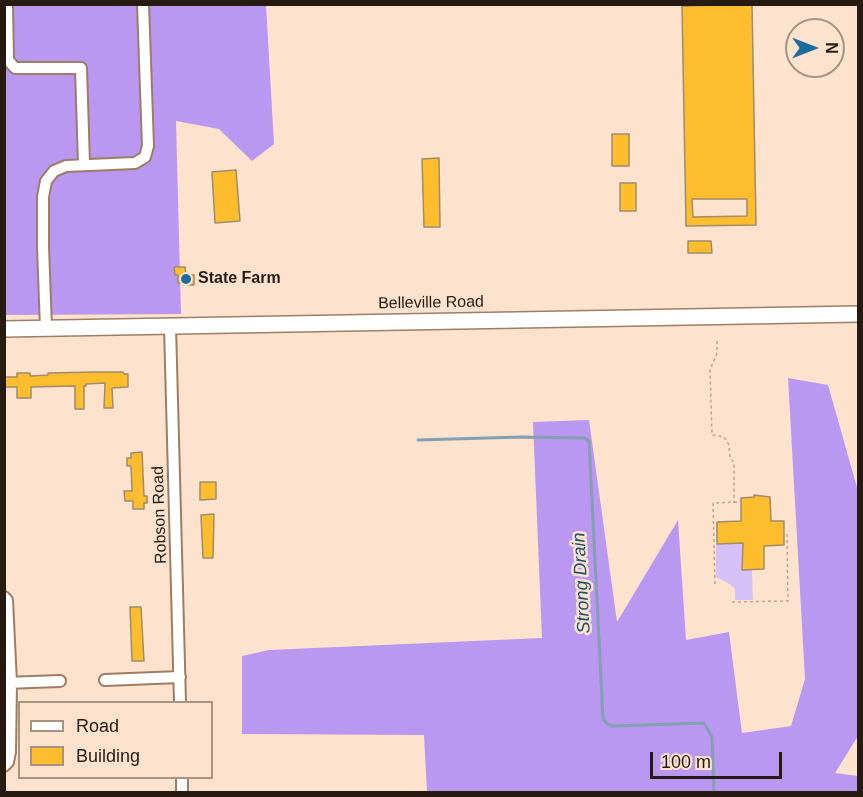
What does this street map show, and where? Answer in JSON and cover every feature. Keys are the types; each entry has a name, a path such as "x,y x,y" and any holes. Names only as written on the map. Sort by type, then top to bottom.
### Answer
{"main road":[{"name":"Belleville Road","path":"4,329 858,314"}],"street":[{"path":"7,4 8,60 15,68 81,68 84,164"},
{"path":"46,328 43,197 46,181 54,171 66,166 135,163 145,157 148,146 143,4"},
{"name":"Robson Road","path":"170,326 180,701"},
{"path":"4,597 7,600 10,752 8,762 4,766"},
{"path":"105,680 180,677"},
{"path":"8,683 60,681"}],"path":[{"path":"717,341 717,353 710,370 712,435 724,438 729,445 730,457 734,463 734,503"},
{"path":"715,584 713,503 741,502"},
{"path":"732,602 788,602 787,534"}],"shaded area":[{"path":"4,5 266,5 274,144 252,161 219,129 176,121 181,314 5,315"},
{"path":"788,378 828,385 858,491 858,736 835,773 858,776 858,792 427,792 424,735 242,734 242,656 269,650 542,638 533,422 589,420 617,622 678,520 686,640 729,632 742,733 791,726 805,679"},
{"path":"743,543 742,569 752,570 753,600 735,600 735,589 716,577 716,544"}],"building":[{"path":"752,4 756,225 686,226 682,6","holes":["692,199 747,199 747,216 693,217"]},
{"path":"612,134 629,134 629,166 612,166"},
{"path":"439,158 440,227 424,227 422,159"},
{"path":"236,170 240,221 215,223 212,172"},
{"path":"620,183 636,183 636,211 620,211"},
{"path":"688,241 711,241 712,253 688,253"},
{"name":"State Farm","path":"174,267 185,267 186,275 194,275 194,285 178,283 178,275 175,275"},
{"path":"123,372 128,374 128,387 112,388 113,408 104,408 105,383 84,386 84,409 75,409 75,386 31,387 31,398 17,398 17,387 4,387 4,377 17,377 17,373 30,373 30,376 48,375 48,373"},
{"path":"142,452 144,496 147,496 147,503 144,503 144,509 133,509 133,501 125,501 124,491 132,491 131,466 127,466 127,458 131,458 131,453"},
{"path":"200,482 216,482 216,499 200,500"},
{"path":"754,495 770,497 771,521 784,521 784,545 764,546 764,569 742,570 743,543 717,544 717,522 741,521 741,498 754,497"},
{"path":"214,514 213,558 203,558 201,515"},
{"path":"130,607 141,607 144,661 132,661"}],"waterway":[{"name":"Strong Drain","path":"418,440 521,437 585,438 589,441 603,719 607,724 613,726 704,723 712,737 714,792"}],"place":[{"name":"State Farm","path":"186,279"}]}
